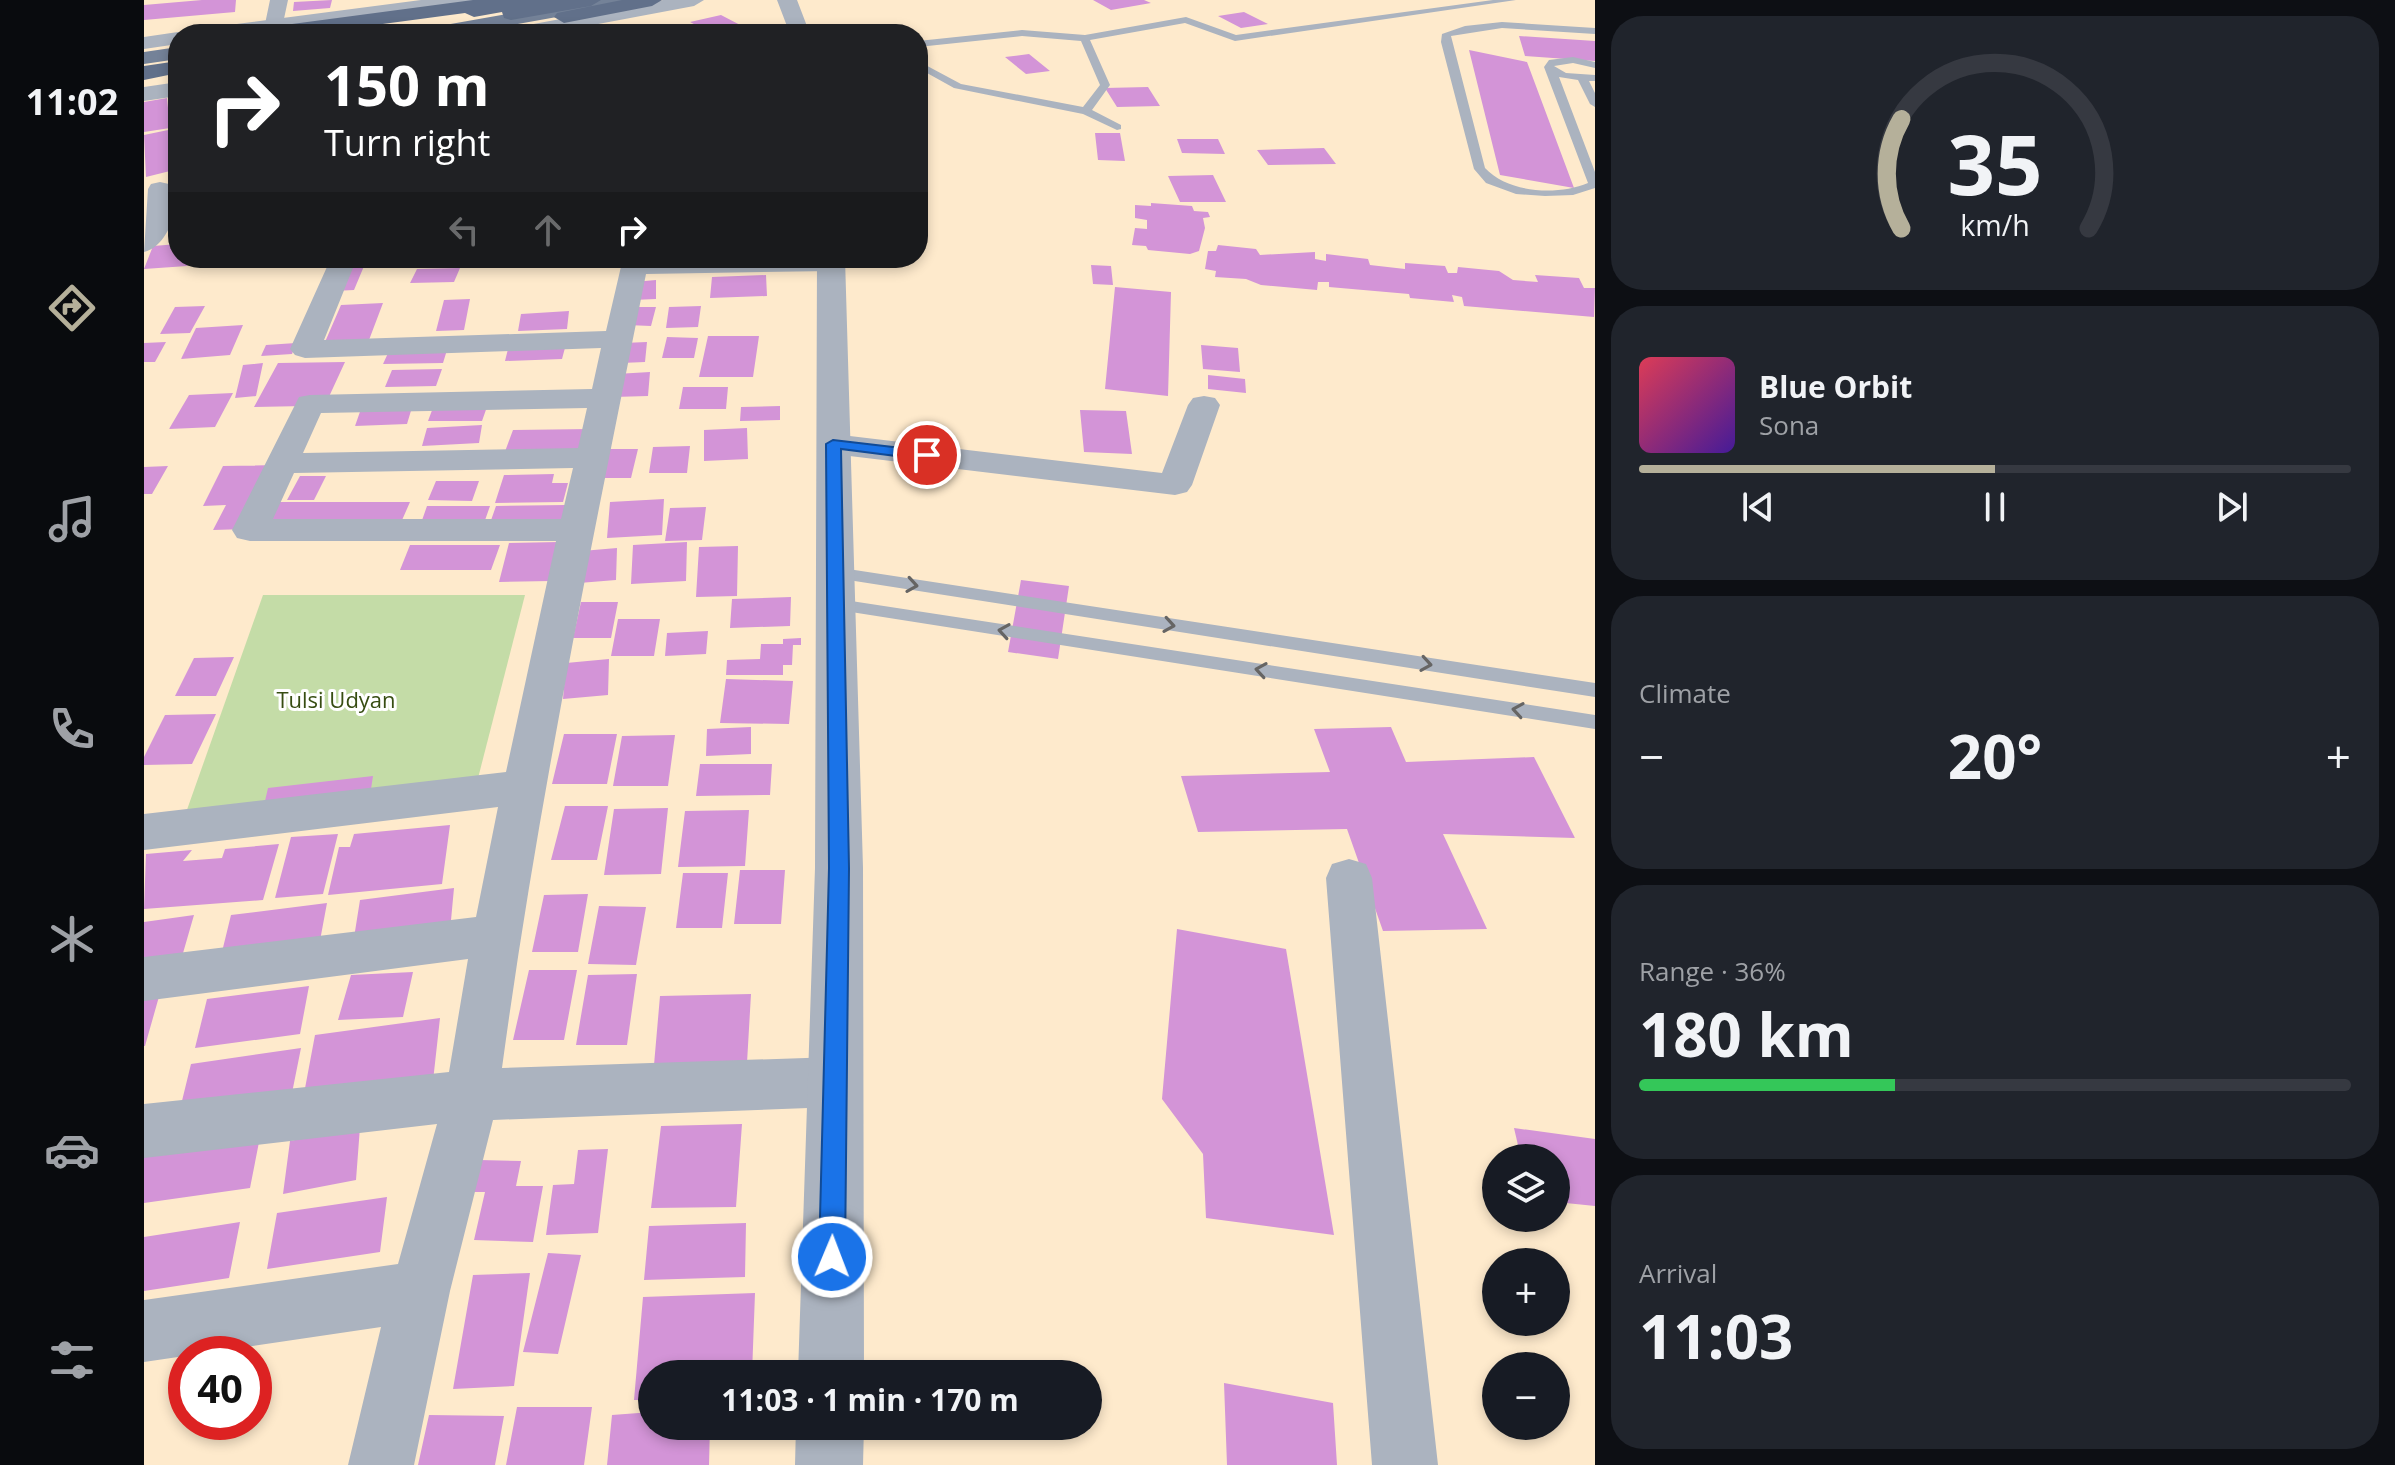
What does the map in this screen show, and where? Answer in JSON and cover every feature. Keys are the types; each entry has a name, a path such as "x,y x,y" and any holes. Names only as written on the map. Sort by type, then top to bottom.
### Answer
{"highway":[{"path":"391,24 539,0"},
{"path":"453,24 591,0"},
{"path":"525,24 652,0"},
{"path":"310,24 506,1"},
{"path":"144,51 168,47"},
{"path":"144,60 168,56"},
{"path":"144,86 168,82"}],"main road":[{"path":"484,24 618,0"},
{"path":"365,24 506,1"},
{"path":"144,75 168,71"}],"street":[{"path":"270,24 279,0"},
{"path":"302,24 466,0"},
{"path":"579,24 694,0"},
{"path":"787,0 796,24"},
{"path":"144,43 168,39"},
{"path":"144,94 168,90"},
{"path":"144,244 159,226 161,189"},
{"path":"340,268 305,349 618,339"},
{"path":"381,1465 420,1291 472,1095 496,935 524,787 634,268"},
{"path":"831,268 839,868 831,1360"},
{"path":"577,530 250,530 310,404 605,398"},
{"path":"833,444 1175,485 1204,405"},
{"path":"282,463 592,458"},
{"path":"144,832 524,787"},
{"path":"1349,878 1405,1465"},
{"path":"144,979 496,935"},
{"path":"144,1131 472,1095 835,1082"},
{"path":"144,1331 420,1291"},
{"path":"829,1465 830,1440"}],"lane":[{"path":"928,42 1022,33 1085,38 1186,20 1235,38 1512,0"},
{"path":"1593,64 1557,61 1549,64 1594,184 1583,191 1526,191 1495,183 1480,169 1446,42 1447,34 1484,25 1595,31"},
{"path":"1085,38 1105,85 1086,111"},
{"path":"928,70 958,86 1086,111 1117,127"},
{"path":"1551,70 1583,79 1595,78"},
{"path":"1583,79 1595,104"},
{"path":"836,589 1595,690"},
{"path":"836,589 1595,722"}],"green space":[{"name":"Tulsi Udyan","path":"263,595 525,595 476,786 183,821"}],"building":[{"path":"236,0 235,12 144,20 144,5"},
{"path":"332,0 330,8 293,11 294,2"},
{"path":"1093,0 1144,0 1151,3 1111,10"},
{"path":"1244,12 1268,24 1241,28 1218,16"},
{"path":"721,15 738,24 694,24 690,22"},
{"path":"1519,36 1595,41 1595,61 1525,56"},
{"path":"1469,50 1527,62 1574,188 1500,175"},
{"path":"1029,54 1050,71 1026,74 1005,57"},
{"path":"1148,87 1160,106 1117,107 1105,88"},
{"path":"167,98 168,128 144,132 144,102"},
{"path":"168,130 168,172 146,177 144,135"},
{"path":"1095,133 1120,133 1125,161 1098,160"},
{"path":"1177,139 1218,139 1225,154 1182,153"},
{"path":"1324,148 1336,164 1268,165 1257,150"},
{"path":"1213,175 1226,202 1180,202 1168,176"},
{"path":"1151,203 1192,206 1194,211 1208,212 1210,217 1203,218 1205,228 1199,251 1190,254 1148,250 1146,246 1132,245 1135,228 1147,229 1147,220 1135,218 1135,205 1151,206"},
{"path":"168,245 168,267 144,269 153,246"},
{"path":"1218,245 1256,249 1260,255 1315,252 1315,259 1326,261 1326,254 1368,259 1370,265 1405,269 1405,263 1445,266 1448,273 1457,273 1458,267 1499,271 1513,280 1538,282 1535,275 1579,278 1584,288 1595,288 1594,317 1464,306 1462,297 1452,295 1454,302 1410,298 1409,294 1329,287 1329,282 1318,282 1317,290 1215,277 1216,271 1205,269 1208,251 1216,251"},
{"path":"1091,265 1111,266 1113,285 1093,284"},
{"path":"343,268 363,268 354,290 333,291"},
{"path":"460,268 454,282 410,283 417,269"},
{"path":"766,275 767,296 710,298 712,277"},
{"path":"656,280 656,299 633,300 634,282"},
{"path":"1115,287 1171,292 1168,396 1105,389"},
{"path":"470,299 464,330 436,331 444,300"},
{"path":"383,303 369,340 325,342 341,305"},
{"path":"205,306 190,333 160,334 175,307"},
{"path":"701,306 698,327 666,328 669,307"},
{"path":"633,307 656,307 651,326 627,325"},
{"path":"569,311 567,329 518,331 521,314"},
{"path":"243,325 230,355 181,359 196,328"},
{"path":"708,336 759,336 753,377 699,377"},
{"path":"667,337 698,338 694,358 662,358"},
{"path":"166,342 155,362 144,362 144,343"},
{"path":"647,342 645,362 621,363 623,343"},
{"path":"296,343 292,354 261,356 266,345"},
{"path":"566,344 562,359 505,361 509,345"},
{"path":"1201,345 1238,348 1240,372 1203,369"},
{"path":"447,350 443,363 383,364 389,351"},
{"path":"345,362 327,401 305,406 254,407 278,363"},
{"path":"263,363 256,396 235,398 243,365"},
{"path":"442,369 436,386 385,387 392,370"},
{"path":"650,372 648,396 613,397 616,374"},
{"path":"1208,375 1245,379 1246,393 1208,389"},
{"path":"683,387 728,387 726,409 679,409"},
{"path":"233,393 215,427 169,429 189,395"},
{"path":"413,404 407,424 355,426 362,406"},
{"path":"488,404 482,421 428,421 434,405"},
{"path":"780,406 780,420 740,421 741,407"},
{"path":"1080,410 1126,411 1132,454 1084,452"},
{"path":"482,425 479,443 422,446 427,428"},
{"path":"747,428 748,459 704,461 704,430"},
{"path":"591,429 584,457 503,457 513,430"},
{"path":"690,446 687,473 649,473 653,447"},
{"path":"606,449 638,449 631,478 599,478"},
{"path":"277,465 246,529 213,530 226,505 203,506 223,466"},
{"path":"168,466 152,494 144,494 144,467"},
{"path":"554,474 552,483 568,483 563,502 495,503 504,475"},
{"path":"300,476 326,476 314,500 287,500"},
{"path":"436,481 479,481 472,501 428,500"},
{"path":"664,499 662,535 607,538 610,502"},
{"path":"280,502 410,502 399,527 266,527"},
{"path":"566,505 561,526 489,526 496,506"},
{"path":"427,506 490,506 483,526 420,526"},
{"path":"706,507 702,540 665,541 670,508"},
{"path":"559,542 550,581 499,582 509,543"},
{"path":"687,542 686,581 631,584 633,545"},
{"path":"410,545 500,545 491,570 400,570"},
{"path":"738,546 737,596 696,597 699,547"},
{"path":"617,548 616,580 579,583 582,551"},
{"path":"1021,580 1069,586 1058,659 1008,652"},
{"path":"791,597 790,626 730,628 732,599"},
{"path":"581,602 618,602 611,638 573,638"},
{"path":"618,619 660,619 654,656 611,656"},
{"path":"708,631 706,654 665,656 667,633"},
{"path":"801,638 801,645 793,645 792,665 783,665 783,675 726,675 727,660 760,659 761,644 783,644 783,639"},
{"path":"234,657 216,696 175,696 194,658"},
{"path":"609,659 608,695 563,699 566,663"},
{"path":"726,679 793,681 789,724 720,723"},
{"path":"216,714 192,764 144,765 144,757 165,715"},
{"path":"751,727 751,754 706,756 707,729"},
{"path":"1391,727 1406,762 1534,757 1575,838 1443,834 1487,929 1383,931 1347,829 1198,832 1181,776 1330,772 1314,729"},
{"path":"564,734 617,734 607,784 552,784"},
{"path":"675,735 668,786 613,786 622,736"},
{"path":"700,764 772,764 770,795 696,796"},
{"path":"373,776 369,802 262,814 268,788"},
{"path":"565,806 608,806 597,860 551,860"},
{"path":"668,808 661,874 604,875 614,809"},
{"path":"749,810 745,866 678,867 685,811"},
{"path":"450,825 442,884 328,895 339,847 350,847 354,834"},
{"path":"338,834 323,894 275,898 291,837"},
{"path":"279,844 263,900 144,909 146,854 192,850 183,861 222,858 225,849"},
{"path":"740,870 785,870 781,924 734,924"},
{"path":"683,873 728,873 722,928 676,928"},
{"path":"454,888 450,931 353,944 360,900"},
{"path":"588,894 578,952 532,952 544,895"},
{"path":"327,903 319,946 220,960 231,915"},
{"path":"599,906 646,907 636,965 588,964"},
{"path":"194,915 181,960 144,964 144,922"},
{"path":"1177,929 1286,949 1334,1235 1206,1218 1203,1154 1162,1099"},
{"path":"529,970 577,970 564,1040 513,1040"},
{"path":"413,972 403,1017 338,1020 351,975"},
{"path":"637,974 627,1045 576,1045 588,975"},
{"path":"309,986 300,1034 195,1048 207,999"},
{"path":"160,993 145,1046 144,1046 144,995"},
{"path":"751,994 747,1063 654,1065 660,996"},
{"path":"440,1018 433,1081 303,1099 315,1035"},
{"path":"301,1048 292,1093 180,1109 191,1064"},
{"path":"742,1124 736,1207 651,1208 661,1126"},
{"path":"360,1127 356,1180 283,1194 290,1141"},
{"path":"1514,1128 1595,1139 1595,1206 1570,1203 1570,1144 1518,1144"},
{"path":"260,1137 250,1188 144,1203 144,1154"},
{"path":"608,1149 598,1233 546,1235 553,1185 574,1184 578,1150"},
{"path":"479,1160 521,1161 516,1186 543,1186 533,1242 474,1240 485,1192 471,1192"},
{"path":"387,1197 380,1252 267,1269 277,1213"},
{"path":"240,1222 229,1278 144,1291 144,1237"},
{"path":"746,1223 745,1277 644,1280 649,1226"},
{"path":"548,1253 581,1255 558,1354 523,1352"},
{"path":"530,1273 514,1386 453,1389 473,1275"},
{"path":"755,1293 753,1360 638,1360 638,1400 634,1400 643,1297"},
{"path":"1224,1383 1333,1403 1337,1465 1227,1465"},
{"path":"517,1407 592,1407 584,1465 506,1465"},
{"path":"638,1413 638,1440 710,1440 709,1465 607,1465 612,1415"},
{"path":"429,1415 504,1416 495,1465 418,1465"}],"route":[{"path":"832,1257 839,868 838,605 833,444 927,455"}]}
